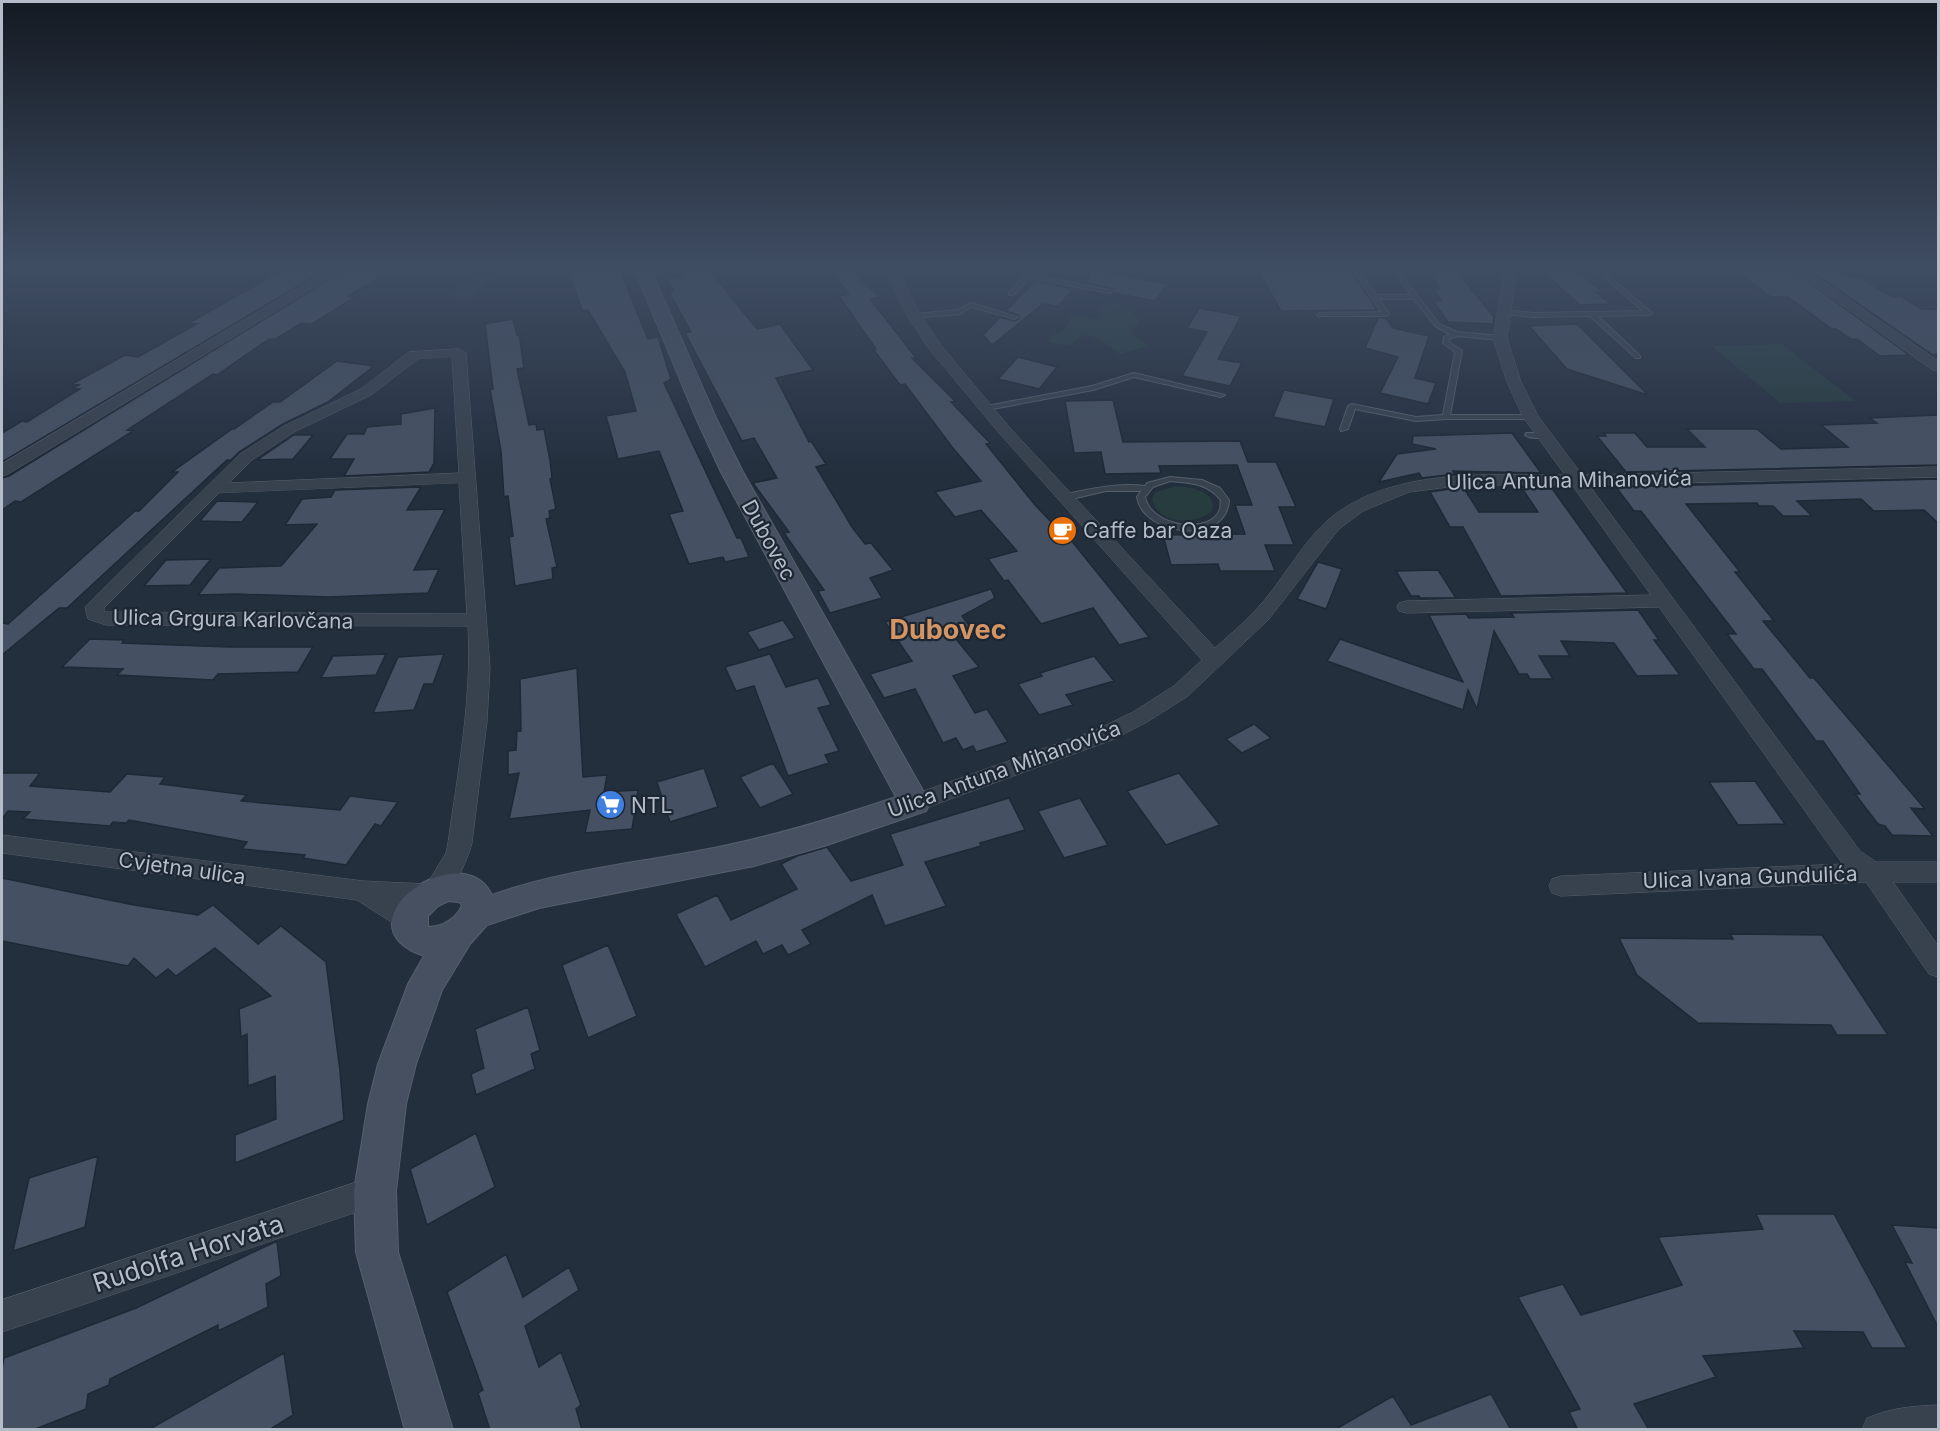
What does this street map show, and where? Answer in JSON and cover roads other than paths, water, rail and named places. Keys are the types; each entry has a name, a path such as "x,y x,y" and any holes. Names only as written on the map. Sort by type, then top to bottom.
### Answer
{"main road":[{"name":"Dubovec","path":"670,335 732,472 915,803"},
{"name":"Ulica Antuna Mihanovića","path":"456,895 562,887 733,858 835,831 915,803"},
{"path":"414,930 442,941 456,895"},
{"path":"426,984 414,930 419,901 456,895"},
{"path":"429,1430 377,1252 375,1191 387,1104 397,1064 456,895"}],"street":[{"path":"2,471 229,335"},
{"path":"927,335 1005,431 1215,661"},
{"path":"1500,335 1514,382 1535,429 1666,601 1852,858 1872,872 1938,966"},
{"path":"1892,335 1938,367"},
{"name":"Ulica Grgura Karlovčana","path":"456,895 480,668 477,620 467,478 459,353 414,355 366,392 265,443 246,457 94,607 95,615 106,620 477,620"},
{"name":"Ulica Antuna Mihanovića","path":"915,803 1104,735 1140,717 1181,691 1262,615 1332,526 1357,507 1406,488 1464,480 1576,480 1938,472"},
{"path":"216,488 467,478"},
{"path":"1406,607 1666,601"},
{"name":"Cvjetna ulica","path":"2,844 363,891 456,895"},
{"name":"Ulica Ivana Gundulića","path":"1561,886 1872,872 1938,872"},
{"path":"363,891 414,930"},
{"name":"Rudolfa Horvata","path":"2,1316 375,1191"},
{"path":"1879,1430 1901,1424 1938,1423"}],"lane":[{"path":"1446,417 1459,351 1446,343 1446,338 1454,335"},
{"path":"1465,335 1500,338"},
{"path":"1614,335 1638,357"},
{"path":"987,408 1093,388 1134,375 1221,395"},
{"path":"1344,429 1352,406 1416,419 1446,417 1535,429"},
{"path":"1067,497 1133,486 1146,489 1159,481 1170,479 1195,481 1218,491 1225,498 1228,507 1225,514 1217,521 1206,525 1177,526 1163,522 1145,511 1141,497 1146,489"}],"place":[{"name":"Caffe bar Oaza","path":"1062,530"},
{"name":"NTL","path":"610,805"}],"district":[{"name":"Dubovec","path":"948,629"}]}
